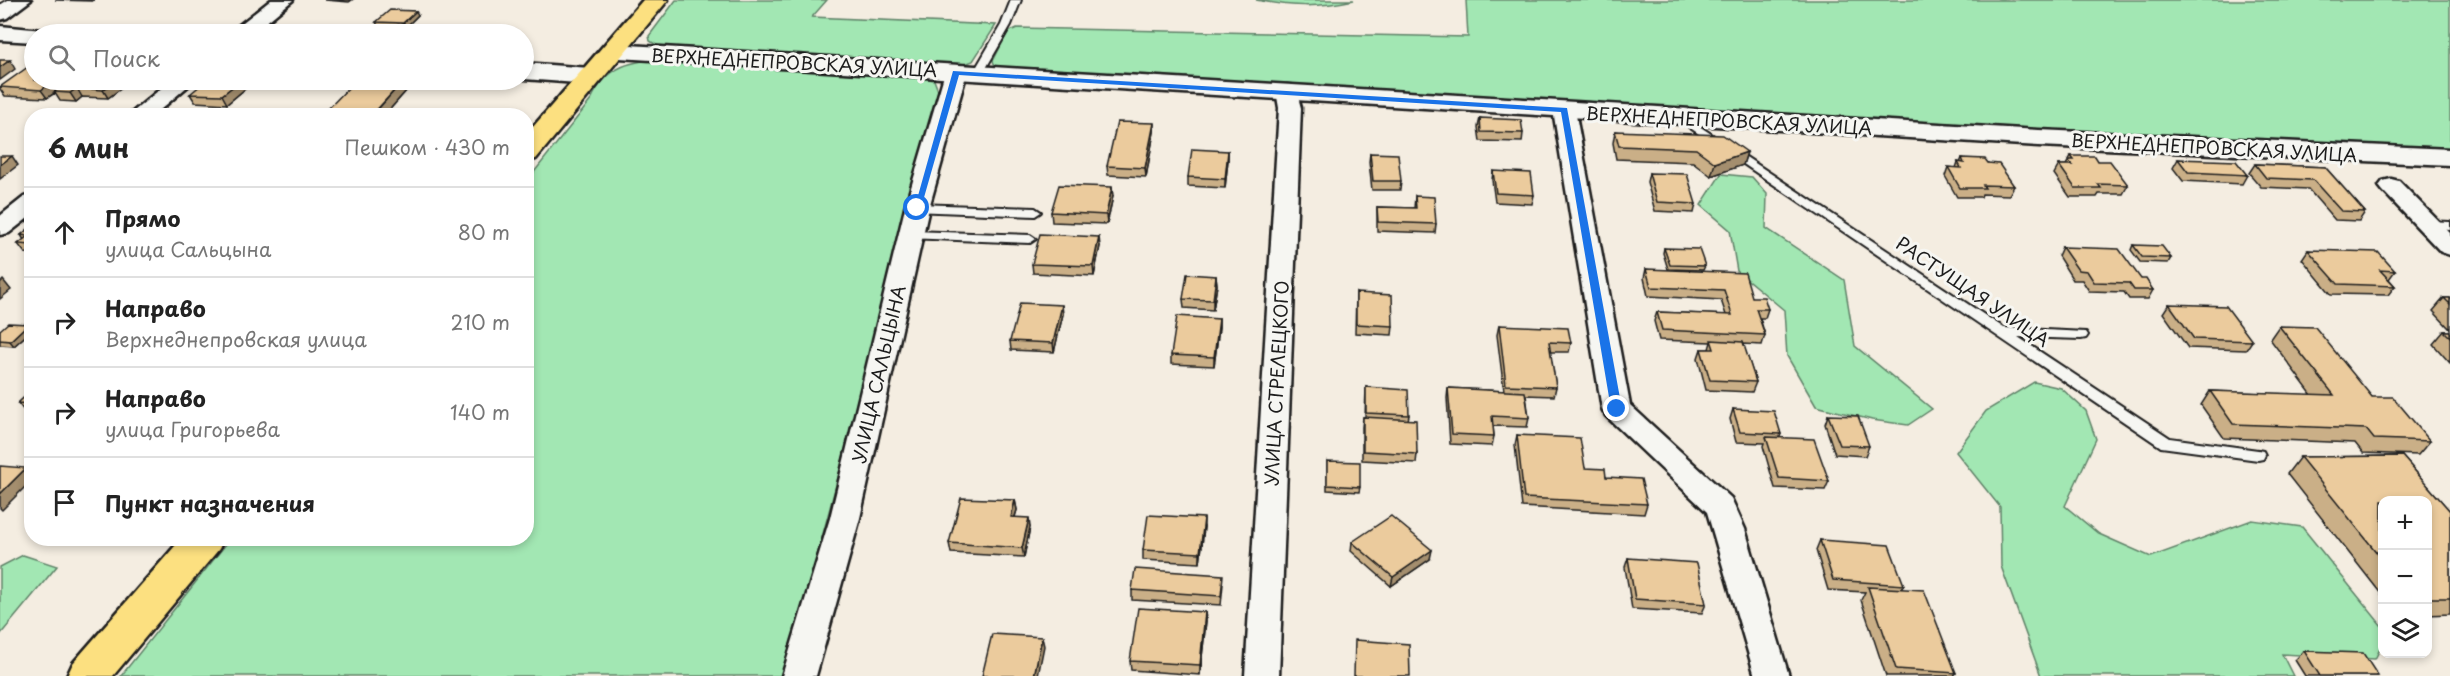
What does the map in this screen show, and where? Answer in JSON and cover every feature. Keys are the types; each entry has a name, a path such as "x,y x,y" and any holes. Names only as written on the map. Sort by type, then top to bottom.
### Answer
{"main road":[{"path":"534,143 656,0"},
{"path":"88,676 198,546"}],"street":[{"path":"0,14 21,0"},
{"path":"253,24 283,0"},
{"path":"0,33 24,34"},
{"name":"ВЕРХНЕДНЕПРОВСКАЯ УЛИЦА","path":"612,52 2039,138 2450,157"},
{"path":"534,72 590,76"},
{"name":"УЛИЦА САЛЬЦЫНА","path":"799,676 844,518 917,208 967,73"},
{"path":"149,108 172,90"},
{"name":"УЛИЦА СТРЕЛЕЦКОГО","path":"1262,676 1290,108 1287,91"},
{"path":"1564,110 1617,409 1720,506 1729,529 1772,676"},
{"path":"2391,186 2439,225 2450,247"},
{"path":"0,228 24,208"}],"lane":[{"path":"967,73 1006,25 1016,0"},
{"name":"РАСТУЩАЯ УЛИЦА","path":"1681,117 2166,443 2258,455"},
{"path":"917,208 1035,212"},
{"path":"911,235 1030,239"},
{"path":"2001,332 2081,334"}],"green space":[{"path":"676,0 827,0 812,17 996,25 973,61 956,67 658,46 650,41 649,36"},
{"path":"1256,0 1354,0 1305,6"},
{"path":"1466,0 2450,0 2450,153 996,68 993,61 1008,32 1017,28 1468,37"},
{"path":"667,59 918,77 934,80 939,93 784,676 121,676 224,546 534,546 534,172 591,100 604,79 622,67 643,61"},
{"path":"1721,174 1752,177 1767,194 1766,228 1844,280 1855,346 1932,409 1908,425 1872,420 1816,406 1787,356 1784,310 1737,271 1730,230 1701,205"},
{"path":"2034,382 2061,388 2086,411 2096,439 2065,506 2099,534 2151,557 2252,520 2302,527 2378,621 2378,653 2375,659 2282,654 2293,676 2041,676 2001,566 2000,507 1956,452 1986,411"},
{"path":"23,555 57,566 0,635 0,567"}],"building":[{"path":"390,10 416,11 403,23 376,22"},
{"path":"0,60 10,60 0,67"},
{"path":"24,70 24,89 0,87"},
{"path":"57,90 74,90 70,93 54,92"},
{"path":"195,90 228,90 222,95 190,94"},
{"path":"346,90 395,90 378,108 329,108"},
{"path":"1480,118 1521,120 1523,133 1481,132"},
{"path":"1117,122 1154,123 1145,168 1107,166"},
{"path":"1615,131 1723,135 1747,152 1715,163 1696,149 1619,146"},
{"path":"1192,149 1228,151 1225,179 1188,177"},
{"path":"1370,153 1398,154 1401,181 1373,181"},
{"path":"0,156 12,156 0,165"},
{"path":"2071,156 2095,156 2098,161 2110,161 2128,185 2098,184 2101,188 2075,188 2059,165 2072,165 2068,160 2074,160"},
{"path":"1962,158 1985,159 1988,163 1999,164 2014,186 1983,185 1985,188 1960,188 1948,167 1961,168 1958,162 1964,163"},
{"path":"2178,159 2236,161 2247,175 2188,172"},
{"path":"2255,164 2325,167 2365,212 2341,211 2313,180 2266,178"},
{"path":"1493,171 1531,173 1534,195 1496,193"},
{"path":"1649,173 1687,174 1696,204 1657,202"},
{"path":"1059,185 1112,187 1106,215 1051,212"},
{"path":"1415,196 1434,197 1436,224 1378,222 1377,207 1416,208"},
{"path":"1040,234 1099,237 1093,266 1032,264"},
{"path":"2133,245 2162,246 2171,258 2142,257"},
{"path":"2062,247 2119,249 2141,279 2146,279 2153,290 2134,290 2129,283 2094,282 2087,271 2078,270"},
{"path":"1664,248 1699,249 1705,266 1670,265"},
{"path":"2308,250 2378,252 2395,271 2380,270 2395,286 2338,284"},
{"path":"1646,269 1745,273 1752,297 1764,297 1768,309 1756,309 1765,335 1662,330 1657,312 1732,315 1724,290 1651,287"},
{"path":"1187,274 1216,276 1213,300 1183,299"},
{"path":"1356,293 1392,295 1393,326 1356,324"},
{"path":"1020,303 1062,305 1053,343 1010,341"},
{"path":"2169,304 2226,306 2252,341 2194,339"},
{"path":"1177,316 1219,319 1214,357 1171,355"},
{"path":"8,323 24,324 24,328 10,341 0,340 0,330"},
{"path":"1499,325 1568,328 1571,343 1549,342 1556,387 1506,385"},
{"path":"2279,326 2315,327 2372,397 2393,397 2430,441 2374,439 2366,429 2233,424 2210,391 2334,395"},
{"path":"1711,340 1743,342 1756,382 1710,380 1701,349 1714,349"},
{"path":"1366,387 1408,390 1409,415 1366,413"},
{"path":"1448,388 1525,392 1529,418 1492,416 1494,436 1452,434"},
{"path":"1733,409 1774,411 1781,434 1740,432"},
{"path":"1828,415 1858,416 1869,446 1840,445"},
{"path":"1363,417 1416,420 1417,454 1363,451"},
{"path":"1517,435 1580,438 1585,468 1605,469 1606,477 1641,479 1647,504 1524,498"},
{"path":"1766,437 1814,439 1829,481 1779,478"},
{"path":"2402,456 2450,511 2450,598 2432,598 2432,496 2378,496 2378,554 2300,457"},
{"path":"1327,461 1360,462 1360,487 1327,485"},
{"path":"0,466 24,468 24,470 0,494"},
{"path":"961,498 1015,500 1011,517 1029,518 1022,548 949,543"},
{"path":"1148,515 1204,518 1200,553 1143,550"},
{"path":"1391,516 1432,550 1393,577 1352,542"},
{"path":"1820,540 1889,545 1904,585 1833,580"},
{"path":"1628,558 1697,563 1706,604 1635,599"},
{"path":"1135,569 1223,575 1221,596 1132,590"},
{"path":"1868,587 1924,590 1956,673 1896,669"},
{"path":"1138,608 1205,612 1200,665 1130,661"},
{"path":"992,634 1042,637 1034,676 982,676"},
{"path":"1355,640 1409,644 1410,676 1354,676"},
{"path":"2304,651 2363,653 2378,676 2320,676"}],"route":[{"path":"917,208 956,72 1498,104 1564,110 1617,409"}]}
